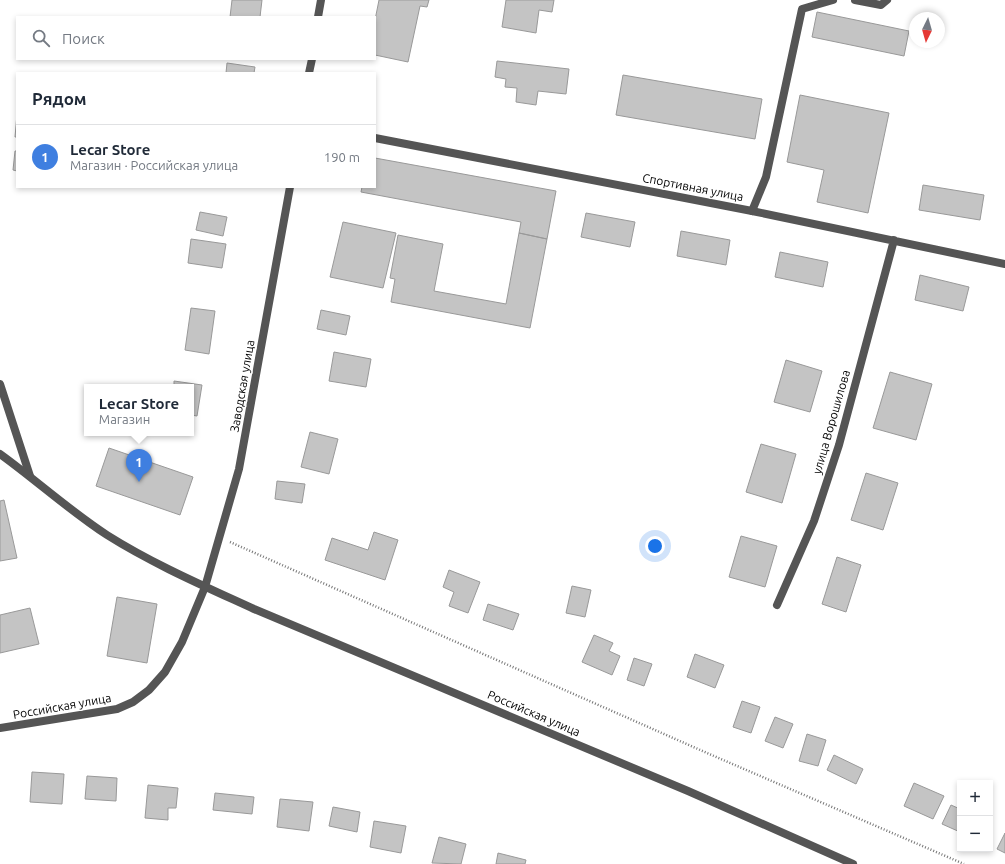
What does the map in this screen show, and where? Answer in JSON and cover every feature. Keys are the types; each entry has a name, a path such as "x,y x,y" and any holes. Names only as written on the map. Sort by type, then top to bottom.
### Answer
{"street":[{"path":"318,16 321,0"},
{"path":"752,211 766,177 802,9 834,0"},
{"path":"855,0 880,5 887,0"},
{"path":"309,72 312,60"},
{"name":"Спортивная улица","path":"376,138 752,211 1005,264"},
{"name":"Заводская улица","path":"205,587 239,469 290,188"},
{"name":"улица Ворошилова","path":"777,605 814,520 839,445 894,240"},
{"path":"0,384 30,476"},
{"name":"Российская улица","path":"0,454 106,534 157,563 205,587 261,612 688,791 853,864"},
{"name":"Российская улица","path":"0,728 117,709 133,702 149,690 165,672 182,642 205,587"}],"path":[{"path":"220,537 699,750 964,864"}],"building":[{"path":"232,0 262,0 260,16 230,16"},
{"path":"379,0 429,0 427,7 420,6 408,62 376,55 376,16"},
{"path":"506,0 554,0 552,12 539,10 536,33 502,27"},
{"path":"817,12 909,31 904,56 812,37"},
{"path":"497,61 569,69 566,94 538,91 536,105 516,102 517,88 505,87 506,79 495,77"},
{"path":"227,63 255,67 254,72 226,72"},
{"path":"623,75 762,99 755,139 616,115"},
{"path":"800,95 889,113 868,213 817,202 824,170 787,162"},
{"path":"15,151 16,151 16,171 13,170"},
{"path":"376,158 556,191 547,239 519,233 521,222 361,192 362,188 376,188"},
{"path":"923,185 984,195 980,220 919,210"},
{"path":"200,212 227,217 223,236 196,230"},
{"path":"586,213 635,222 630,247 581,237"},
{"path":"343,222 396,233 383,288 330,277"},
{"path":"681,231 730,240 726,265 677,256"},
{"path":"519,233 547,239 530,328 391,302 395,279 390,278 398,235 443,244 434,291 506,304"},
{"path":"191,239 226,244 222,268 188,263"},
{"path":"780,252 828,262 823,287 775,277"},
{"path":"920,275 969,287 963,311 915,300"},
{"path":"191,308 215,311 209,354 185,350"},
{"path":"321,310 350,316 346,335 317,329"},
{"path":"334,352 371,359 366,387 329,381"},
{"path":"786,360 822,371 810,412 774,402"},
{"path":"890,372 932,384 916,440 873,428"},
{"path":"174,381 202,385 197,416 194,416 194,384 174,384"},
{"path":"310,432 338,439 329,474 301,467"},
{"path":"761,444 796,454 782,503 746,492"},
{"path":"109,448 193,477 180,515 96,486"},
{"path":"866,473 898,483 883,530 851,520"},
{"path":"277,481 305,484 302,503 275,499"},
{"path":"4,500 17,558 0,561 0,501"},
{"path":"374,532 398,540 385,580 325,560 332,538 368,550"},
{"path":"741,536 777,546 765,587 729,577"},
{"path":"837,557 861,565 846,612 822,604"},
{"path":"449,570 480,582 468,613 449,606 454,592 443,587"},
{"path":"572,586 591,590 585,617 566,613"},
{"path":"117,597 157,604 147,663 107,656"},
{"path":"488,604 519,614 513,630 483,620"},
{"path":"30,608 39,644 0,653 0,615"},
{"path":"594,635 613,643 609,651 620,656 612,675 582,662"},
{"path":"695,654 724,665 715,688 687,677"},
{"path":"634,658 652,664 644,686 627,680"},
{"path":"742,701 760,707 751,733 733,727"},
{"path":"775,717 793,724 783,748 765,741"},
{"path":"807,734 826,740 818,766 799,761"},
{"path":"834,755 863,769 856,784 827,770"},
{"path":"32,772 64,774 62,804 30,802"},
{"path":"87,776 117,778 116,801 85,799"},
{"path":"914,783 944,796 933,819 904,806"},
{"path":"148,785 178,788 176,808 168,808 168,820 145,818"},
{"path":"215,793 254,797 252,814 213,810"},
{"path":"280,799 313,802 309,831 277,827"},
{"path":"951,805 957,808 957,831 942,824"},
{"path":"333,807 360,812 357,832 329,826"},
{"path":"374,821 406,826 401,853 370,847"},
{"path":"1005,833 1005,853 997,849"},
{"path":"439,837 466,844 461,864 432,863"},
{"path":"498,853 526,860 525,864 496,864"}],"place":[{"name":"Lecar Store","path":"139,482"}]}
